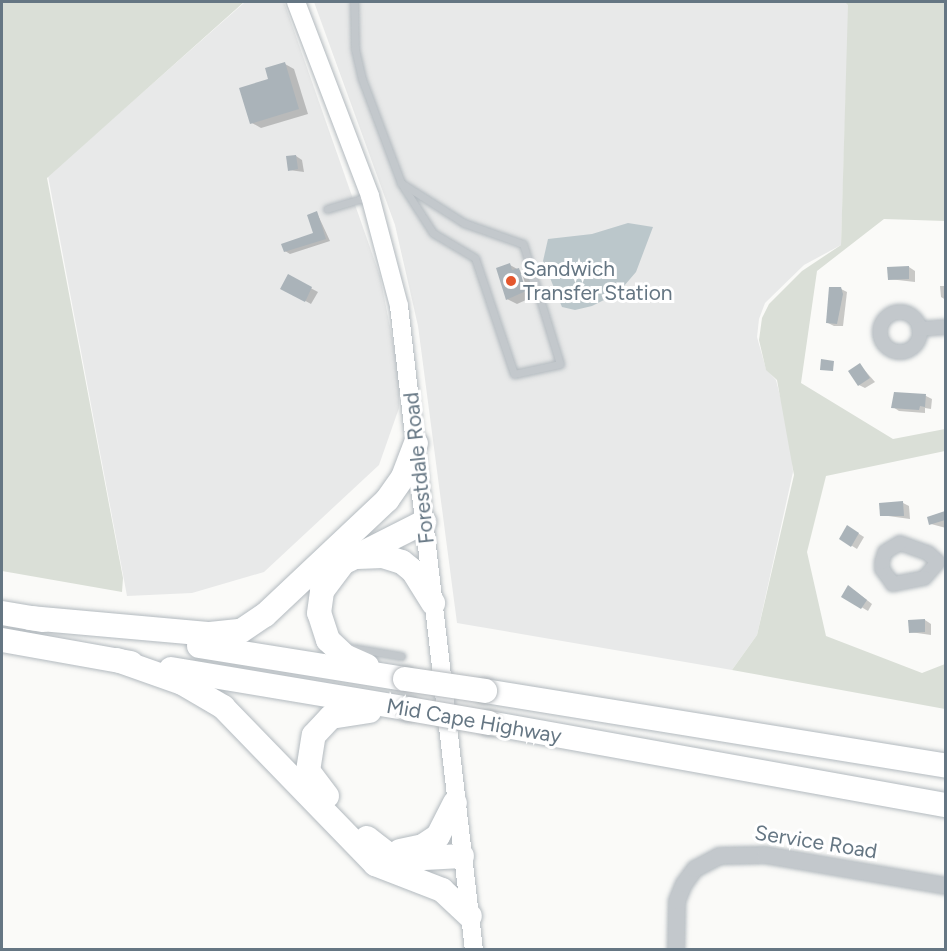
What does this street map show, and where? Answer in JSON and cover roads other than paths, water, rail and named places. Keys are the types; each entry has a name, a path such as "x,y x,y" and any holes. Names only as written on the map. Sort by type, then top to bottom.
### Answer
{"highway":[{"path":"403,667 352,660 328,640 320,620 320,599 331,575 348,549 393,493 416,443"},
{"path":"22,633 232,634 258,622 348,549 424,518"},
{"path":"348,549 397,559 413,571 433,603"},
{"name":"Mid Cape Highway","path":"2,613 22,633 117,660 489,723 945,805"},
{"name":"Mid Cape Highway","path":"22,633 403,667 485,691 945,764"},
{"path":"117,660 182,683 224,707 368,858 382,869 442,890 470,916"},
{"path":"408,709 347,712 331,717 314,735 307,758 314,782 386,852 413,860 464,863"},
{"path":"386,852 415,849 430,842 442,831 455,803"},
{"path":"407,877 464,863"}],"main road":[{"name":"Forestdale Road","path":"296,2 370,196 399,306 455,803 474,950"}],"street":[{"path":"920,329 945,327"},
{"name":"Service Road","path":"676,950 677,901 684,884 696,869 719,856 765,855 945,886"}],"lane":[{"path":"354,2 355,49 362,79 401,183 434,233 475,258 514,374 560,364 523,244 464,223 401,183"},
{"path":"327,209 370,196"}],"place":[{"name":"Sandwich Transfer Station","path":"511,281"}]}
